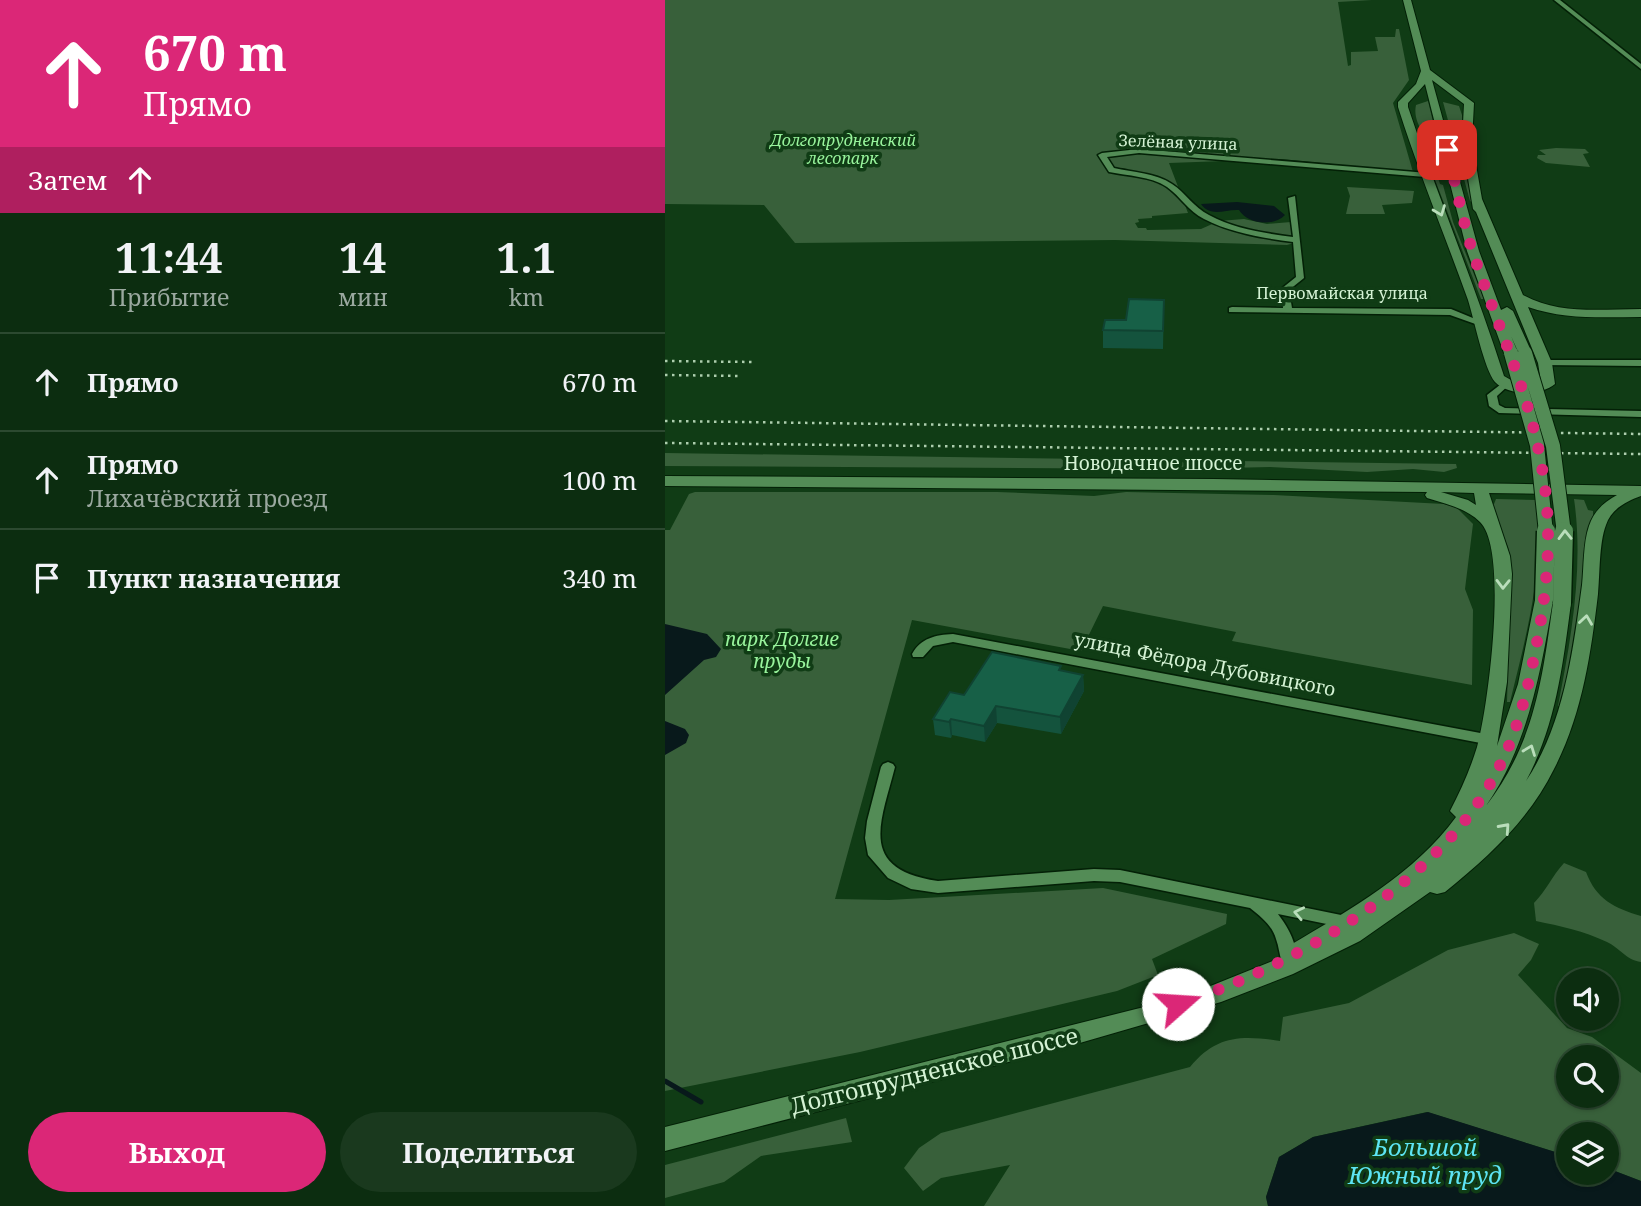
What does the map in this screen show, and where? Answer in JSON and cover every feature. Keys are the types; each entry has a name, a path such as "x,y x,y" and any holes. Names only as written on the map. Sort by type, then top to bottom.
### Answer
{"main road":[{"path":"1407,0 1473,251 1494,295"},
{"path":"1426,71 1417,89 1403,102 1425,175 1474,301 1498,377 1505,384 1534,388 1548,384 1545,363 1477,200"},
{"path":"1426,71 1445,88 1466,100 1469,107 1467,142 1494,295"},
{"path":"1405,110 1412,103 1434,99 1457,103 1469,116"},
{"path":"1411,128 1427,143"},
{"path":"1436,152 1454,176"},
{"path":"1458,192 1492,273"},
{"name":"Долгопрудненское шоссе","path":"665,1139 1104,1028 1269,975 1320,952 1370,924 1450,862 1479,832 1516,782 1543,710 1565,512 1548,425 1494,295"},
{"path":"1516,296 1536,307 1561,312 1641,313"},
{"path":"1532,330 1534,319 1561,312"},
{"name":"Новодачное шоссе","path":"665,481 1214,484 1640,491"},
{"path":"1381,488 1446,498 1475,509 1486,519 1495,535 1503,565 1499,690 1491,740 1469,796 1454,822 1399,887"},
{"path":"1481,489 1486,519"},
{"path":"1370,924 1425,895 1463,868 1513,819 1544,771 1560,739 1577,677 1597,526 1594,502 1585,490"},
{"path":"1597,526 1608,506 1640,491"},
{"name":"Долгопрудненское шоссе","path":"1202,997 1288,957 1346,922 1399,887 1437,854 1461,827 1496,775 1523,706 1553,602"}],"street":[{"path":"1557,0 1641,66"},
{"name":"Зелёная улица","path":"1297,240 1254,232 1214,220 1194,211 1168,184 1141,175 1112,170 1102,155 1139,152 1425,175"},
{"path":"1288,310 1285,289 1300,278 1292,198"},
{"name":"Первомайская улица","path":"1451,312 1474,301"},
{"name":"Первомайская улица","path":"1232,310 1451,312 1481,323"},
{"path":"1545,363 1641,363"},
{"path":"1505,384 1495,390 1492,400 1498,409 1509,412 1641,414"},
{"name":"улица Фёдора Дубовицкого","path":"918,654 920,649 932,641 953,638 1491,740"},
{"path":"888,767 874,821 876,855 893,873 912,883 939,887 1094,875 1120,876 1346,922"},
{"path":"1253,903 1276,922 1287,944 1288,957"}],"green space":[{"name":"Долгопрудненский лесопарк","path":"665,0 1372,0 1338,2 1348,66 1351,65 1351,52 1378,51 1375,37 1395,37 1396,29 1399,29 1409,80 1393,103 1413,172 1281,159 1169,163 1188,213 1152,216 1138,219 1139,222 1135,223 1138,228 1147,230 1201,229 1219,221 1244,219 1267,224 1291,222 1294,243 1287,245 1115,240 795,243 764,205 665,204"},
{"path":"1428,101 1440,151 1426,137 1416,118 1416,105"},
{"path":"1443,102 1459,106 1462,115 1467,179 1472,202 1470,201"},
{"path":"1420,141 1437,160 1441,173 1438,178 1440,184 1443,185 1453,222 1484,299 1481,299"},
{"path":"1585,149 1589,153 1583,154 1590,167 1546,163 1537,158 1538,155 1546,155 1539,150"},
{"path":"1347,187 1414,191 1412,203 1382,205 1385,214 1346,214 1350,196"},
{"path":"665,453 1456,464 1457,468 1444,472 1413,469 1367,472 1270,467 1185,469 665,466"},
{"name":"парк Долгие пруды","path":"997,492 1094,496 1126,492 1274,495 1444,504 1457,508 1473,524 1465,589 1473,610 1472,685 1232,641 1236,632 1103,606 1081,651 912,620 835,899 889,900 1103,888 1227,914 1226,924 1152,959 1158,975 1117,991 860,1052 665,1091 665,530 670,530 689,494"},
{"path":"1496,499 1537,500 1539,525 1532,602 1510,702 1507,702 1511,561 1490,504 1494,504"},
{"path":"1574,499 1584,500 1588,510 1593,511 1593,529 1562,707 1558,706 1577,577"},
{"path":"1564,863 1586,872 1595,889 1607,901 1622,910 1641,916 1641,962 1631,959 1598,938 1536,921 1534,903"},
{"path":"1514,933 1539,944 1531,960 1518,975 1556,1016 1556,1031 1575,1031 1592,1037 1603,1045 1556,1045 1556,1108 1619,1108 1619,1057 1641,1073 1641,1181 1619,1173 1619,1122 1556,1122 1556,1152 1427,1112 1313,1137 1279,1157 1266,1197 1268,1206 984,1206 1010,1165 941,1178 923,1191 904,1168 919,1148 941,1133 1190,1067 1210,1049 1231,1040 1254,1038 1280,1041 1283,1017 1349,1003 1448,950"},
{"path":"846,1118 852,1142 761,1156 724,1182 665,1198 665,1165"}],"water":[{"path":"1237,202 1274,206 1285,215 1274,221 1261,222 1248,218 1239,210 1214,212 1201,204"},
{"path":"665,624 707,634 721,649 716,657 704,660 665,695"},
{"path":"665,721 685,729 689,735 686,743 665,755"},
{"name":"Большой Южный пруд","path":"1428,1112 1556,1152 1556,1185 1619,1185 1619,1173 1641,1181 1641,1206 1268,1206 1266,1197 1279,1157 1313,1137"}],"building":[{"path":"1129,299 1164,300 1163,331 1103,330 1105,320 1126,320"},
{"path":"992,652 1061,666 1059,670 1083,675 1060,717 996,706 984,726 951,719 949,722 933,719 950,692 964,695"}],"waterway":[{"path":"665,1081 701,1102"}],"railway":[{"path":"665,361 754,362"},
{"path":"665,375 741,376"},
{"path":"665,421 1641,434"},
{"path":"665,443 1641,454"}],"route":[{"path":"1178,1004 1202,997 1288,957 1399,887 1437,854 1478,804 1510,745 1523,706 1544,600 1548,510 1533,424 1525,395 1473,251 1447,150"}]}
